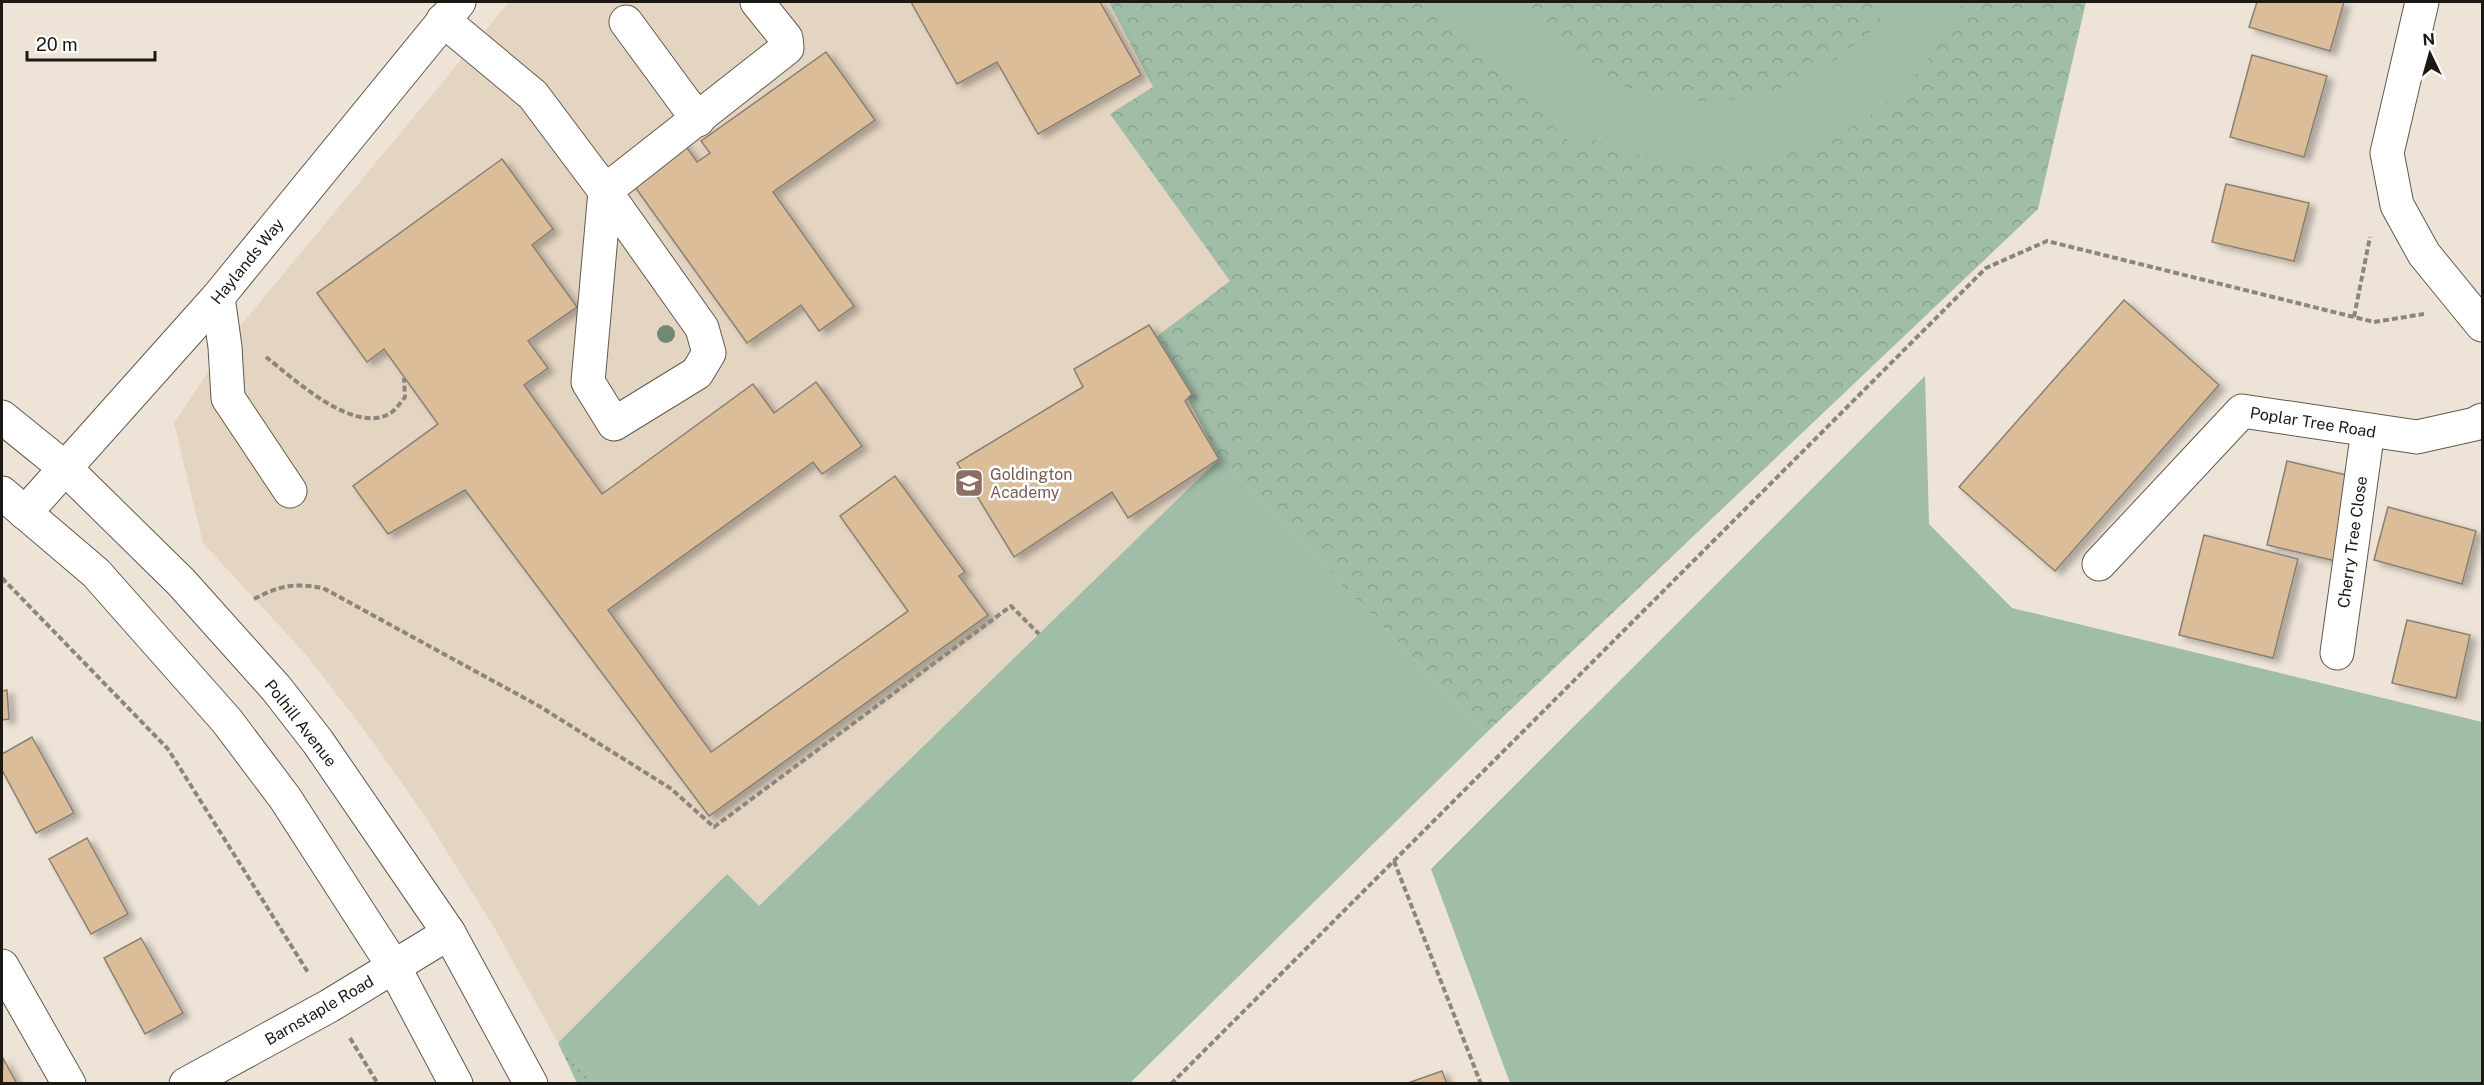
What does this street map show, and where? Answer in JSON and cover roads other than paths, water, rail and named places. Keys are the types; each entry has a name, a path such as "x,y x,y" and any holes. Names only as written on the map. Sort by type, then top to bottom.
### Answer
{"street":[{"path":"451,11 532,95 605,191 702,328 709,353 697,373 614,424 588,382 605,191 787,48 786,38 757,2"},
{"path":"2422,2 2386,153 2397,206 2424,254 2473,314"},
{"name":"Haylands Way","path":"13,503 65,468 218,297 451,11"},
{"path":"626,22 698,120"},
{"path":"218,297 225,347 228,398 290,491"},
{"name":"Poplar Tree Road","path":"2099,564 2242,411 2417,437 2475,424 2482,420"},
{"name":"Polhill Avenue","path":"2,417 65,468 181,582 276,688 318,742 449,933 531,1083"},
{"name":"Cherry Tree Close","path":"2337,653 2368,430"},
{"path":"13,503 96,573 226,721 285,798 394,967 456,1083"},
{"name":"Barnstaple Road","path":"186,1083 329,1006 449,933"},
{"path":"2,966 69,1083"}],"place":[{"name":"Goldington Academy","path":"969,483"}]}
